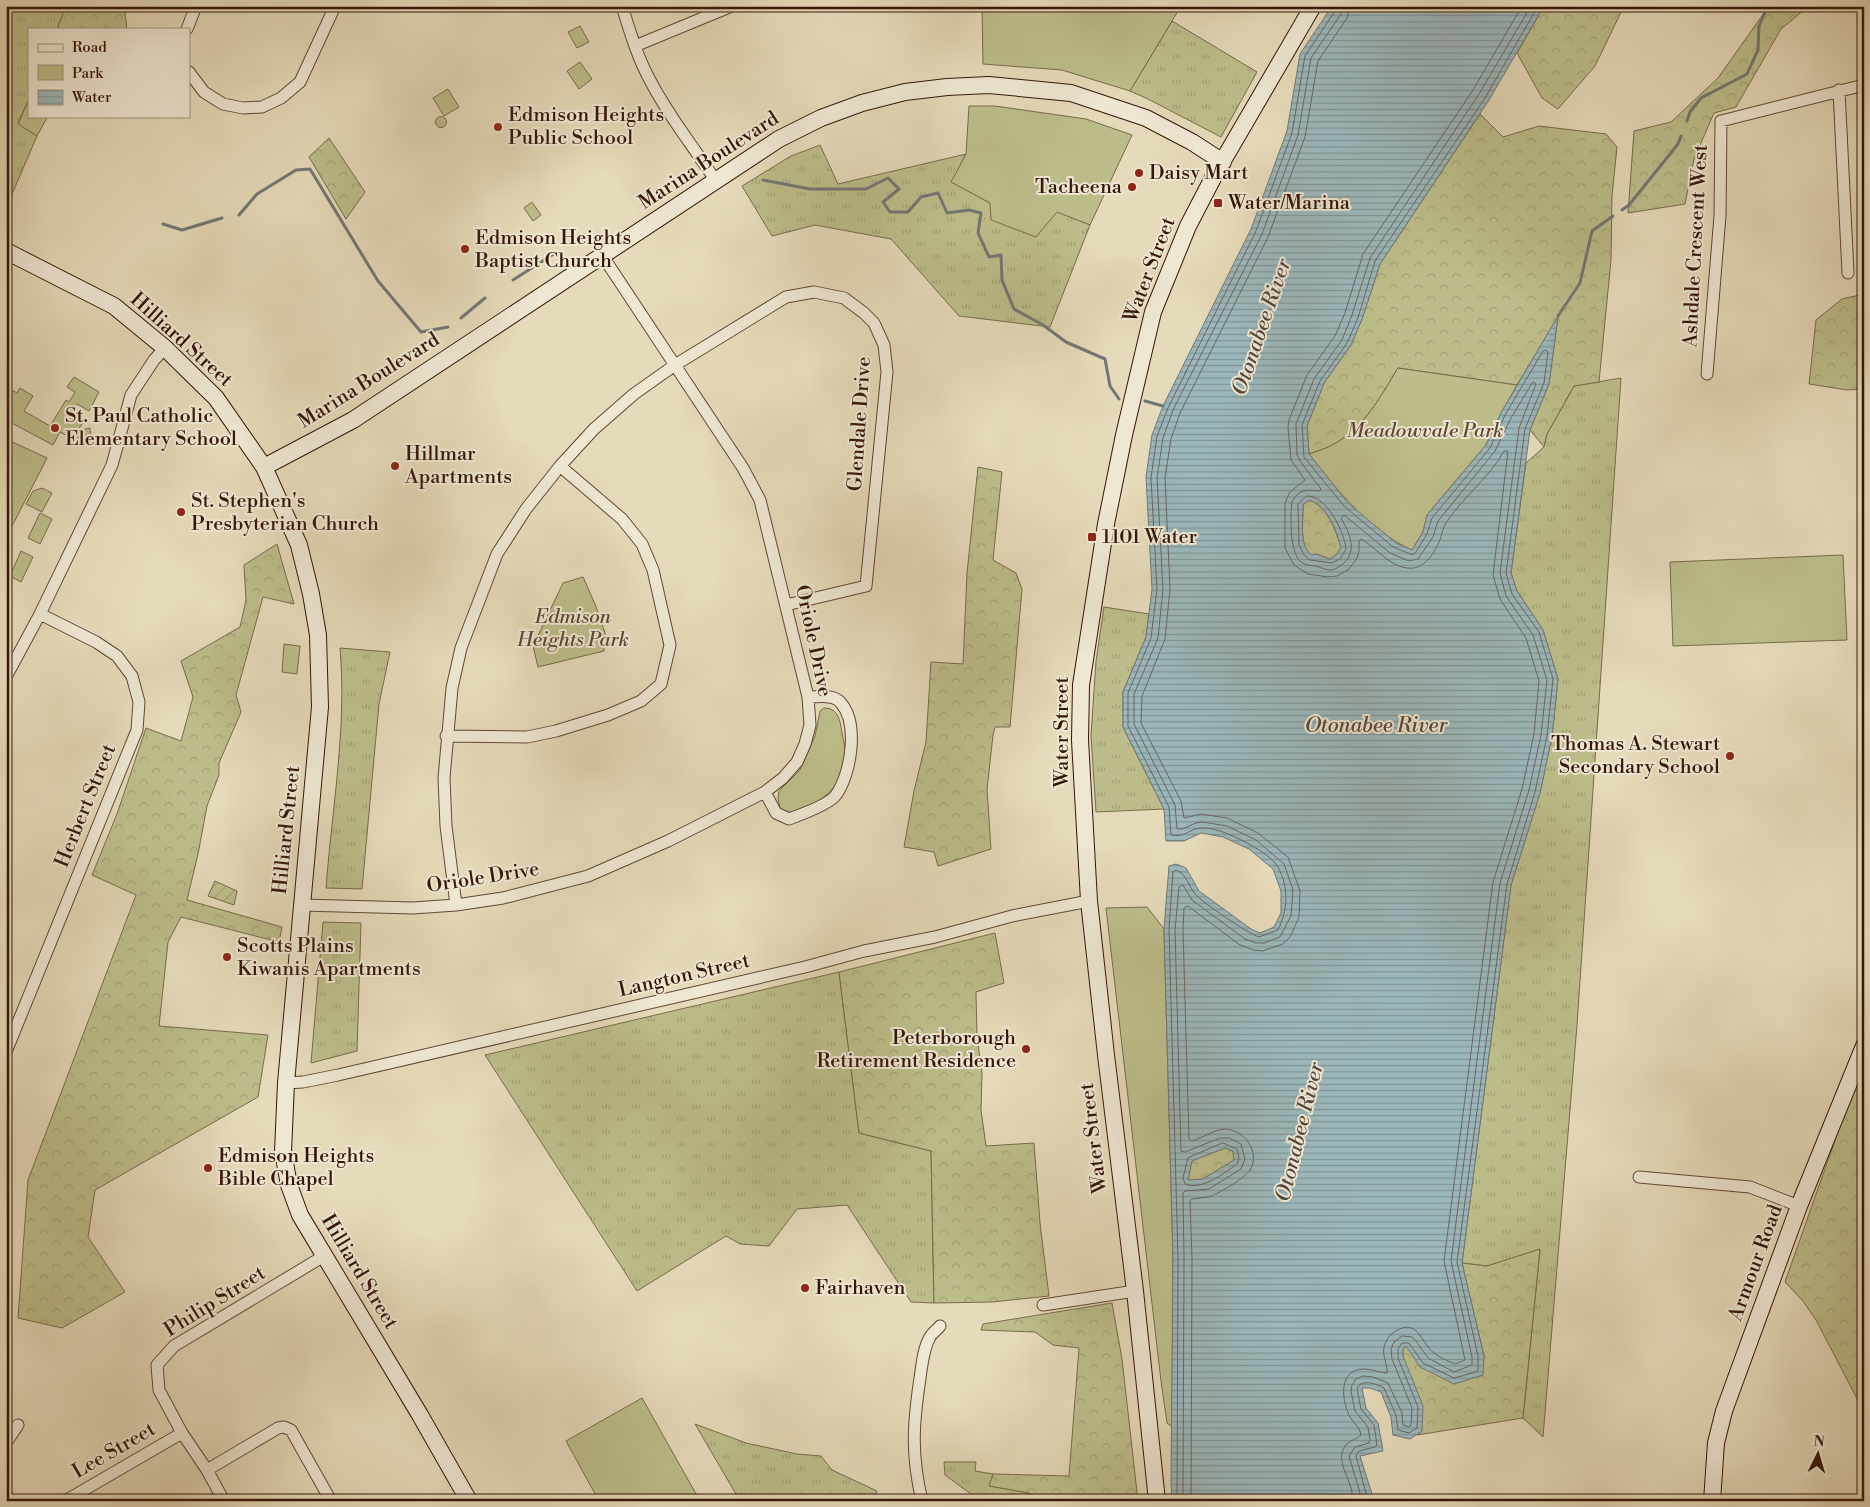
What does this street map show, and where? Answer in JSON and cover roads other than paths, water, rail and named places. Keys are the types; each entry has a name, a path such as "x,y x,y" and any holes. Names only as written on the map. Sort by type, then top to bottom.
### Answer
{"street":[{"path":"187,28 196,6"},
{"path":"190,73 204,92 223,104 243,108 262,107 281,98 300,82 335,6"},
{"path":"622,6 635,46 650,81 672,118 715,180"},
{"path":"635,46 732,6"},
{"name":"Water Street","path":"1157,1501 1135,1291 1089,902 1080,740 1081,685 1106,524 1124,435 1153,312 1188,226 1313,6"},
{"name":"Marina Boulevard","path":"264,467 353,420 779,139 821,118 862,103 905,92 947,87 989,85 1071,92 1146,118 1192,142 1223,162"},
{"path":"1848,272 1839,90 1864,85"},
{"name":"Ashdale Crescent West","path":"1708,374 1720,216 1721,121 1839,90"},
{"name":"Hilliard Street","path":"6,251 114,306 165,348 216,398 264,467 299,545 311,594 318,635 320,707 286,1083 283,1152 289,1185 300,1215 469,1501"},
{"name":"Oriole Drive","path":"301,905 413,908 456,905 503,898 588,876 668,841 765,792 783,778 797,762 805,744 810,725 808,697 760,500 744,468 602,256"},
{"name":"Glendale Drive","path":"675,365 786,296 814,292 844,298 874,323 884,345 887,372 866,586 786,605"},
{"path":"6,677 10,660 40,614 112,465 131,395 154,360 165,348"},
{"path":"456,905 446,826 444,778 446,736 452,688 461,648 491,567 497,554 526,509 560,466 607,417 634,394 675,365"},
{"path":"446,736 527,737 556,731 608,715 641,702 661,684 670,645 653,570 642,544 622,519 560,466"},
{"name":"Herbert Street","path":"6,1052 137,730 139,702 132,676 117,656 96,642 40,614"},
{"path":"765,792 776,813 789,819 809,811 836,796 846,774 852,750 850,722 841,702 829,696 808,697"},
{"name":"Langton Street","path":"286,1083 303,1082 805,967 1012,916 1089,902"},
{"name":"Armour Road","path":"1712,1501 1716,1443 1724,1411 1799,1206 1864,1046"},
{"path":"1639,1178 1750,1187 1799,1206"},
{"name":"Philip Street","path":"224,1501 207,1470 182,1433 159,1390 157,1365 174,1346 324,1256"},
{"path":"1043,1305 1135,1291"},
{"path":"922,1501 915,1471 913,1441 915,1409 923,1358 930,1337 940,1326"},
{"path":"6,1443 18,1426"},
{"path":"207,1470 278,1428 284,1427 291,1430 331,1501"},
{"name":"Lee Street","path":"65,1501 182,1433"}],"water":[{"name":"Otonabee River","path":"1332,6 1544,6 1489,100 1380,264 1362,319 1351,345 1324,383 1307,426 1309,454 1348,503 1396,543 1412,550 1423,532 1427,515 1486,445 1501,413 1558,316 1549,384 1530,430 1511,573 1517,591 1543,630 1558,679 1552,736 1540,793 1511,885 1462,1263 1484,1356 1483,1375 1454,1384 1420,1367 1406,1346 1403,1350 1403,1356 1423,1406 1422,1431 1410,1439 1393,1435 1391,1417 1381,1392 1370,1388 1362,1388 1366,1408 1378,1423 1383,1451 1360,1456 1372,1494 1369,1501 1172,1501 1173,1258 1164,929 1169,866 1176,864 1186,868 1199,891 1251,929 1260,933 1274,927 1281,913 1281,891 1273,869 1249,849 1223,837 1201,833 1184,841 1166,841 1164,809 1123,727 1123,692 1146,637 1152,589 1146,477 1152,435 1163,406 1251,229 1287,131 1300,54","holes":["1309,500 1321,507 1326,513 1337,534 1341,548 1330,559 1316,554 1312,555 1305,546 1303,540 1303,505","1225,1148 1233,1151 1234,1160 1203,1179 1188,1180 1192,1161"]}],"waterway":[{"path":"1687,121 1690,112 1701,98 1747,74 1758,50 1759,26 1765,12 1771,6"},
{"path":"1622,210 1629,205 1678,144 1681,136"},
{"path":"239,215 257,194 296,170 310,169 378,281 421,332 448,327"},
{"path":"763,180 810,189 866,189 888,178 899,189 883,202 890,212 908,212 921,197 938,193 947,213 969,210 981,213 978,233 989,257 1001,255 1002,280 1014,309 1043,325 1066,342 1105,359 1110,386 1119,399"},
{"path":"1558,316 1580,283 1592,231 1613,216"},
{"path":"163,224 182,230 222,218"},
{"path":"513,280 555,253"},
{"path":"461,318 485,298"},
{"path":"1145,401 1163,406"}],"place":[{"name":"Edmison Heights Public School","path":"498,127"},
{"name":"Daisy Mart","path":"1139,173"},
{"name":"Tacheena","path":"1132,187"},
{"name":"Water/Marina","path":"1218,203"},
{"name":"Edmison Heights Baptist Church","path":"465,249"},
{"name":"St. Paul Catholic Elementary School","path":"55,428"},
{"name":"Hillmar Apartments","path":"395,466"},
{"name":"St. Stephen's Presbyterian Church","path":"181,512"},
{"name":"1101 Water","path":"1092,537"},
{"name":"Thomas A. Stewart Secondary School","path":"1730,756"},
{"name":"Scotts Plains Kiwanis Apartments","path":"227,957"},
{"name":"Peterborough Retirement Residence","path":"1026,1049"},
{"name":"Edmison Heights Bible Chapel","path":"208,1168"},
{"name":"Fairhaven","path":"805,1288"}],"park label":[{"name":"Meadowvale Park","path":"1425,431"},
{"name":"Edmison Heights Park","path":"573,628"}]}
